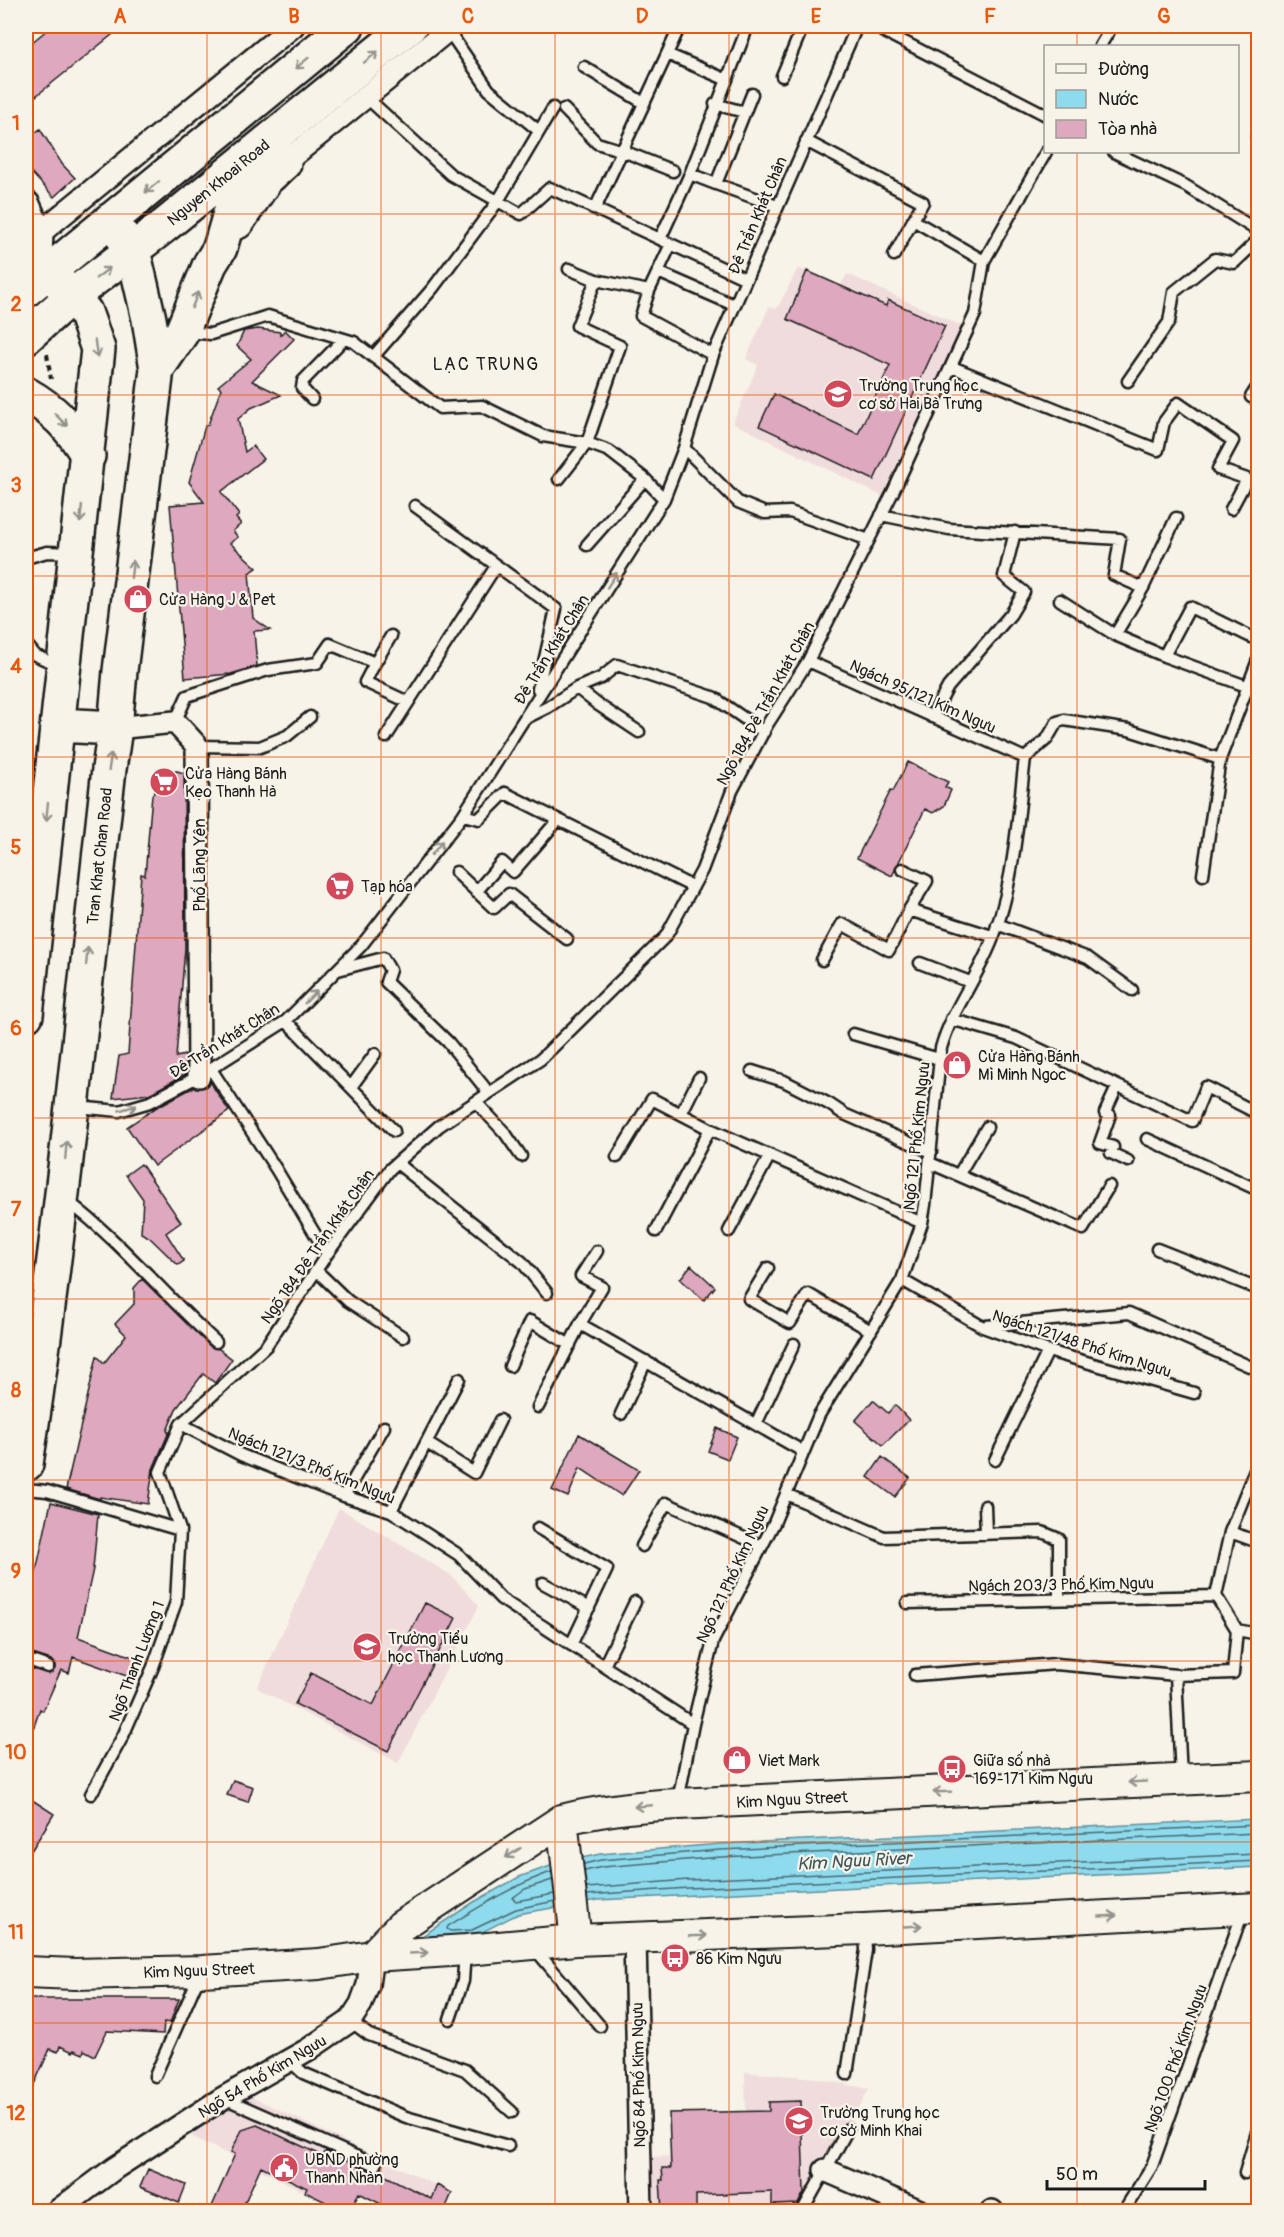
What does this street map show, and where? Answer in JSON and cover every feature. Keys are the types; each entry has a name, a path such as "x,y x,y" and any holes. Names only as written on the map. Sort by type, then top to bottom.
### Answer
{"main road":[{"path":"26,1015 98,349 85,312 72,296 47,273 347,26"},
{"name":"Nguyen Khoai Road","path":"36,346 72,296 265,155 410,26"},
{"path":"157,369 182,332 210,264 265,155"},
{"path":"110,220 133,250"},
{"name":"Tran Khat Chan Road","path":"26,1464 62,1197 70,1106 157,369 149,319 133,250"},
{"path":"38,389 45,405 75,435 88,456"},
{"path":"58,725 115,728"},
{"path":"26,1329 51,1270"},
{"name":"Kim Nguu Street","path":"372,1956 401,1926 563,1834 612,1810 678,1804 1258,1776"},
{"path":"563,1834 575,1929"},
{"name":"Kim Nguu Street","path":"26,1972 75,1974 202,1971 319,1964 372,1956 530,1944 575,1929 635,1939 1251,1908"}],"street":[{"path":"30,238 293,26"},
{"name":"Nguyen Khoai Road","path":"265,155 366,97 450,28"},
{"path":"26,205 30,238 47,273"},
{"path":"115,728 175,722 197,746"},
{"name":"Phố Lãng Yên","path":"197,746 205,1073"},
{"name":"Ngõ 84 Phố Kim Ngưu","path":"635,1939 641,2211"},
{"name":"Ngõ 54 Phố Kim Ngưu","path":"56,2211 115,2168 223,2098 290,2060 350,2021 361,2004 368,1985 372,1956"},
{"path":"825,2170 922,2211"}],"lane":[{"path":"595,209 680,26"},
{"path":"660,239 690,174 715,104 748,26"},
{"path":"782,76 803,26"},
{"path":"873,26 1044,115"},
{"path":"1101,45 1112,26"},
{"name":"Đê Trần Khát Chân","path":"70,1106 119,1111 150,1101 205,1073 286,1022 361,946 463,815 664,499 684,448 713,355 806,141 852,27"},
{"path":"450,28 489,90 539,131"},
{"path":"666,54 725,79"},
{"path":"584,67 644,103"},
{"path":"716,184 752,94"},
{"path":"366,97 451,175 521,214 550,188 746,279"},
{"path":"715,104 744,112"},
{"path":"373,357 433,288 498,201 539,131 559,108 597,143 673,171"},
{"path":"1258,133 1258,138"},
{"path":"806,141 923,201 894,255"},
{"name":"Ngõ 184 Đê Trần Khát Chân","path":"181,1424 266,1346 327,1254 390,1169 439,1126 541,1059 666,936 702,870 732,791 764,732 808,662 869,540 975,314 984,261 1045,153"},
{"path":"1116,153 1186,186 1258,231"},
{"path":"690,174 777,206"},
{"path":"913,220 984,261"},
{"path":"1128,381 1169,322 1174,292 1215,259 1234,263 1258,240"},
{"path":"670,244 649,291 641,316 713,355"},
{"path":"569,268 596,280 649,291"},
{"path":"658,272 734,306"},
{"path":"559,479 587,443 620,346 577,326 596,280"},
{"path":"182,332 211,334 268,316 354,342 440,408 482,406 543,436 587,443 609,451 645,478 664,499"},
{"path":"312,399 302,388 303,381 344,339"},
{"path":"952,367 1158,450 1164,422 1178,403 1233,441 1218,469 1247,479 1232,509"},
{"path":"1251,397 1258,386"},
{"path":"684,448 738,502 765,513 790,512 869,540"},
{"path":"587,545 645,478"},
{"path":"415,506 556,609 536,698"},
{"path":"881,515 949,529 1120,539 1114,575 1143,588"},
{"path":"1116,635 1143,588 1176,518"},
{"path":"932,717 948,687 1011,614 1024,592 1004,576 1015,532"},
{"path":"26,558 47,552 77,553"},
{"path":"386,737 496,566"},
{"path":"1060,600 1116,635 1164,656 1249,687"},
{"path":"1164,656 1190,607 1251,637"},
{"path":"391,636 365,682 408,702"},
{"path":"26,644 35,655 65,669"},
{"path":"175,722 187,696 268,670 317,663 330,644 375,663"},
{"path":"1203,875 1220,759 1258,660"},
{"name":"Ngách 95/121 Kim Ngưu","path":"808,662 1024,758"},
{"path":"526,718 577,688 601,678 617,665 713,697 764,732"},
{"path":"577,688 639,732"},
{"path":"197,746 260,747 287,735 310,717"},
{"path":"1024,758 1047,739 1057,722 1064,720 1129,730 1220,759"},
{"name":"Ngõ 121 Phố Kim Ngưu","path":"678,1804 693,1724 713,1641 762,1546 819,1415 902,1280 922,1223 939,1059 951,1019 987,952 997,924 1010,873 1024,758"},
{"path":"463,815 479,819 505,793 693,887"},
{"path":"477,892 502,862 513,872 558,820"},
{"path":"822,960 842,924 889,950 927,881 902,869"},
{"path":"456,872 494,908 509,894 567,939"},
{"path":"909,910 993,936"},
{"path":"997,924 1088,958 1132,990"},
{"path":"338,970 382,958 390,970 386,982 448,1042 489,1093"},
{"path":"920,963 970,982"},
{"path":"951,1019 1016,1038 1192,1121 1206,1087 1258,1112"},
{"path":"286,1022 394,1131"},
{"path":"853,1034 939,1059"},
{"path":"351,1087 375,1054"},
{"path":"752,1071 784,1081 959,1174 1083,1229 1109,1186"},
{"path":"205,1073 276,1169 327,1254"},
{"path":"681,1114 699,1078"},
{"path":"1117,1087 1106,1113 1110,1115 1100,1143 1113,1147 1111,1153 1128,1161"},
{"path":"617,1157 652,1099 710,1129 922,1223"},
{"path":"476,1101 522,1156"},
{"path":"959,1174 987,1127"},
{"path":"656,1231 710,1129"},
{"path":"1147,1139 1258,1190"},
{"path":"729,1231 770,1155"},
{"path":"397,1163 522,1262 547,1293"},
{"path":"62,1197 91,1218 216,1342"},
{"path":"1157,1249 1258,1289"},
{"path":"538,1407 580,1324 602,1287 581,1275 597,1251"},
{"path":"768,1269 749,1299 790,1323 808,1294 871,1330"},
{"path":"316,1270 348,1301 403,1337"},
{"name":"Ngách 121/48 Phố Kim Ngưu","path":"902,1280 982,1327 1048,1351 1194,1393"},
{"path":"982,1327 1129,1313 1258,1370"},
{"path":"510,1366 530,1321 570,1345"},
{"path":"580,1324 804,1452"},
{"path":"756,1424 794,1344"},
{"path":"995,1460 1048,1351"},
{"path":"621,1414 646,1362"},
{"path":"391,1511 459,1379"},
{"path":"427,1443 474,1473 500,1420"},
{"path":"180,1530 160,1472 181,1424"},
{"name":"Ngách 121/3 Phố Kim Ngưu","path":"181,1424 241,1455 344,1496 391,1511 459,1555 501,1599 693,1724"},
{"path":"344,1496 384,1427"},
{"path":"915,1675 1056,1664 1176,1675 1233,1673 1237,1630 1216,1596 1230,1532 1258,1462"},
{"path":"26,1488 47,1491 180,1530"},
{"path":"786,1494 884,1537 1042,1532 1059,1539 1059,1600"},
{"path":"642,1546 666,1503 762,1546"},
{"path":"985,1506 986,1534"},
{"path":"538,1528 607,1569 571,1645"},
{"name":"Ngõ Thanh Lương 1","path":"91,1794 132,1716 153,1667 176,1602 180,1530"},
{"path":"1230,1532 1258,1542"},
{"path":"543,1583 589,1608"},
{"name":"Ngách 203/3 Phố Kim Ngưu","path":"907,1603 1216,1596"},
{"path":"604,1666 635,1602"},
{"path":"1237,1630 1258,1634"},
{"path":"26,1659 48,1667"},
{"path":"1176,1675 1181,1780"},
{"name":"Ngõ 100 Phố Kim Ngưu","path":"1123,2211 1152,2166 1251,1908"},
{"path":"847,2074 866,1950 864,1929"},
{"path":"530,1944 600,2026"},
{"path":"450,2019 463,1982 465,1950"},
{"path":"155,2076 202,1971"},
{"path":"350,2021 369,2036 465,2070 512,2112"},
{"path":"290,2060 303,2073 406,2117 508,2146"},
{"path":"223,2098 376,2164"},
{"path":"802,2211 848,2129"},
{"path":"1245,2173 1258,2129"}],"path":[{"path":"36,346 38,389"}],"shaded area":[{"name":"Trường Trung học cơ sở Hai Bà Trưng","path":"798,268 840,286 847,274 962,326 882,496 733,423 758,365 746,359 769,307 777,309"},
{"name":"Trường Tiểu học Thanh Lương","path":"339,1508 451,1575 479,1606 398,1763 257,1688"},
{"name":"Trường Trung học cơ sở Minh Khai","path":"745,2072 815,2078 869,2089 802,2211 655,2211 652,2157 747,2153"},
{"path":"250,2096 452,2193 444,2211 392,2210 359,2193 349,2211 344,2211 185,2133"}],"water":[{"name":"Kim Nguu River","path":"1258,1819 1258,1867 598,1900 518,1914 474,1936 416,1940 474,1902 519,1877 559,1863 600,1854 720,1844"}],"building":[{"path":"52,26 123,26 36,96 26,82 26,47"},
{"path":"40,129 62,164 75,178 54,197 26,167 26,140"},
{"path":"807,271 886,306 888,300 945,326 874,480 759,426 774,394 858,434 890,365 787,319"},
{"path":"258,329 280,332 280,335 285,330 294,339 252,381 281,395 251,408 238,419 245,452 253,446 263,459 221,492 239,515 236,518 241,524 233,531 238,537 230,543 257,568 249,573 253,618 270,630 254,631 257,666 231,674 185,678 170,505 204,502 189,482 205,426 208,425 221,389 218,386 251,359 237,346 244,331"},
{"path":"908,762 948,782 945,787 951,790 944,806 933,813 925,809 892,876 857,858 891,790 893,791"},
{"path":"170,772 184,773 185,948 176,1057 185,1055 186,1074 149,1094 113,1098 119,1056 128,1054 141,874 145,875 152,795"},
{"path":"210,1082 229,1111 154,1166 127,1127 157,1107 194,1087 205,1087"},
{"path":"141,1164 181,1222 166,1233 184,1261 178,1265 149,1237 141,1233 143,1199 126,1175"},
{"path":"691,1265 715,1287 704,1300 680,1279"},
{"path":"142,1279 211,1347 219,1349 232,1359 215,1383 203,1374 176,1409 153,1469 148,1504 100,1497 100,1499 66,1489 97,1356 104,1363 126,1335 115,1324 134,1304 134,1288"},
{"path":"873,1400 888,1413 895,1405 909,1420 883,1445 855,1421"},
{"path":"717,1428 737,1437 728,1459 708,1451"},
{"path":"579,1434 639,1470 622,1496 580,1468 568,1497 552,1490"},
{"path":"882,1457 910,1478 895,1497 868,1477"},
{"path":"51,1502 98,1514 93,1569 78,1637 141,1660 135,1679 73,1657 69,1673 61,1670 43,1711 40,1709 28,1744 26,1744 26,1667 49,1674 55,1669 51,1660 26,1652 26,1618"},
{"path":"425,1603 456,1618 388,1751 295,1704 311,1673 373,1705"},
{"path":"233,1780 253,1787 248,1802 227,1795"},
{"path":"26,1796 54,1814 26,1859"},
{"path":"31,1999 179,1999 170,2023 164,2022 163,2034 107,2031 95,2056 84,2050 83,2054 60,2046 58,2052 50,2049 26,2102 26,2009"},
{"path":"801,2101 804,2192 798,2204 772,2205 772,2192 696,2195 696,2211 662,2211 660,2180 663,2180 662,2168 671,2168 669,2113 769,2111 769,2102"},
{"path":"257,2125 323,2156 326,2151 373,2172 378,2172 431,2199 437,2185 452,2193 446,2207 455,2211 395,2211 359,2193 349,2211 344,2211 305,2192 307,2188 261,2166 241,2211 210,2211 235,2154 231,2152 242,2130"},
{"path":"148,2169 186,2185 179,2203 140,2187"}],"place":[{"name":"Trường Trung học cơ sở Hai Bà Trưng","path":"838,394"},
{"name":"Cửa Hàng J & Pet","path":"138,599"},
{"name":"Cửa Hàng Bánh Kẹo Thanh Hà","path":"164,782"},
{"name":"Tạp hóa","path":"340,886"},
{"name":"Cửa Hàng Bánh Mì Minh Ngoc","path":"957,1065"},
{"name":"Trường Tiểu học Thanh Lương","path":"367,1647"},
{"name":"Viet Mark","path":"737,1760"},
{"name":"Giữa số nhà 169-171 Kim Ngưu","path":"952,1769"},
{"name":"86 Kim Ngưu","path":"675,1958"},
{"name":"Trường Trung học cơ sở Minh Khai","path":"799,2121"},
{"name":"UBND phường Thanh Nhàn","path":"284,2168"}],"district":[{"name":"LẠC TRUNG","path":"486,364"}]}
